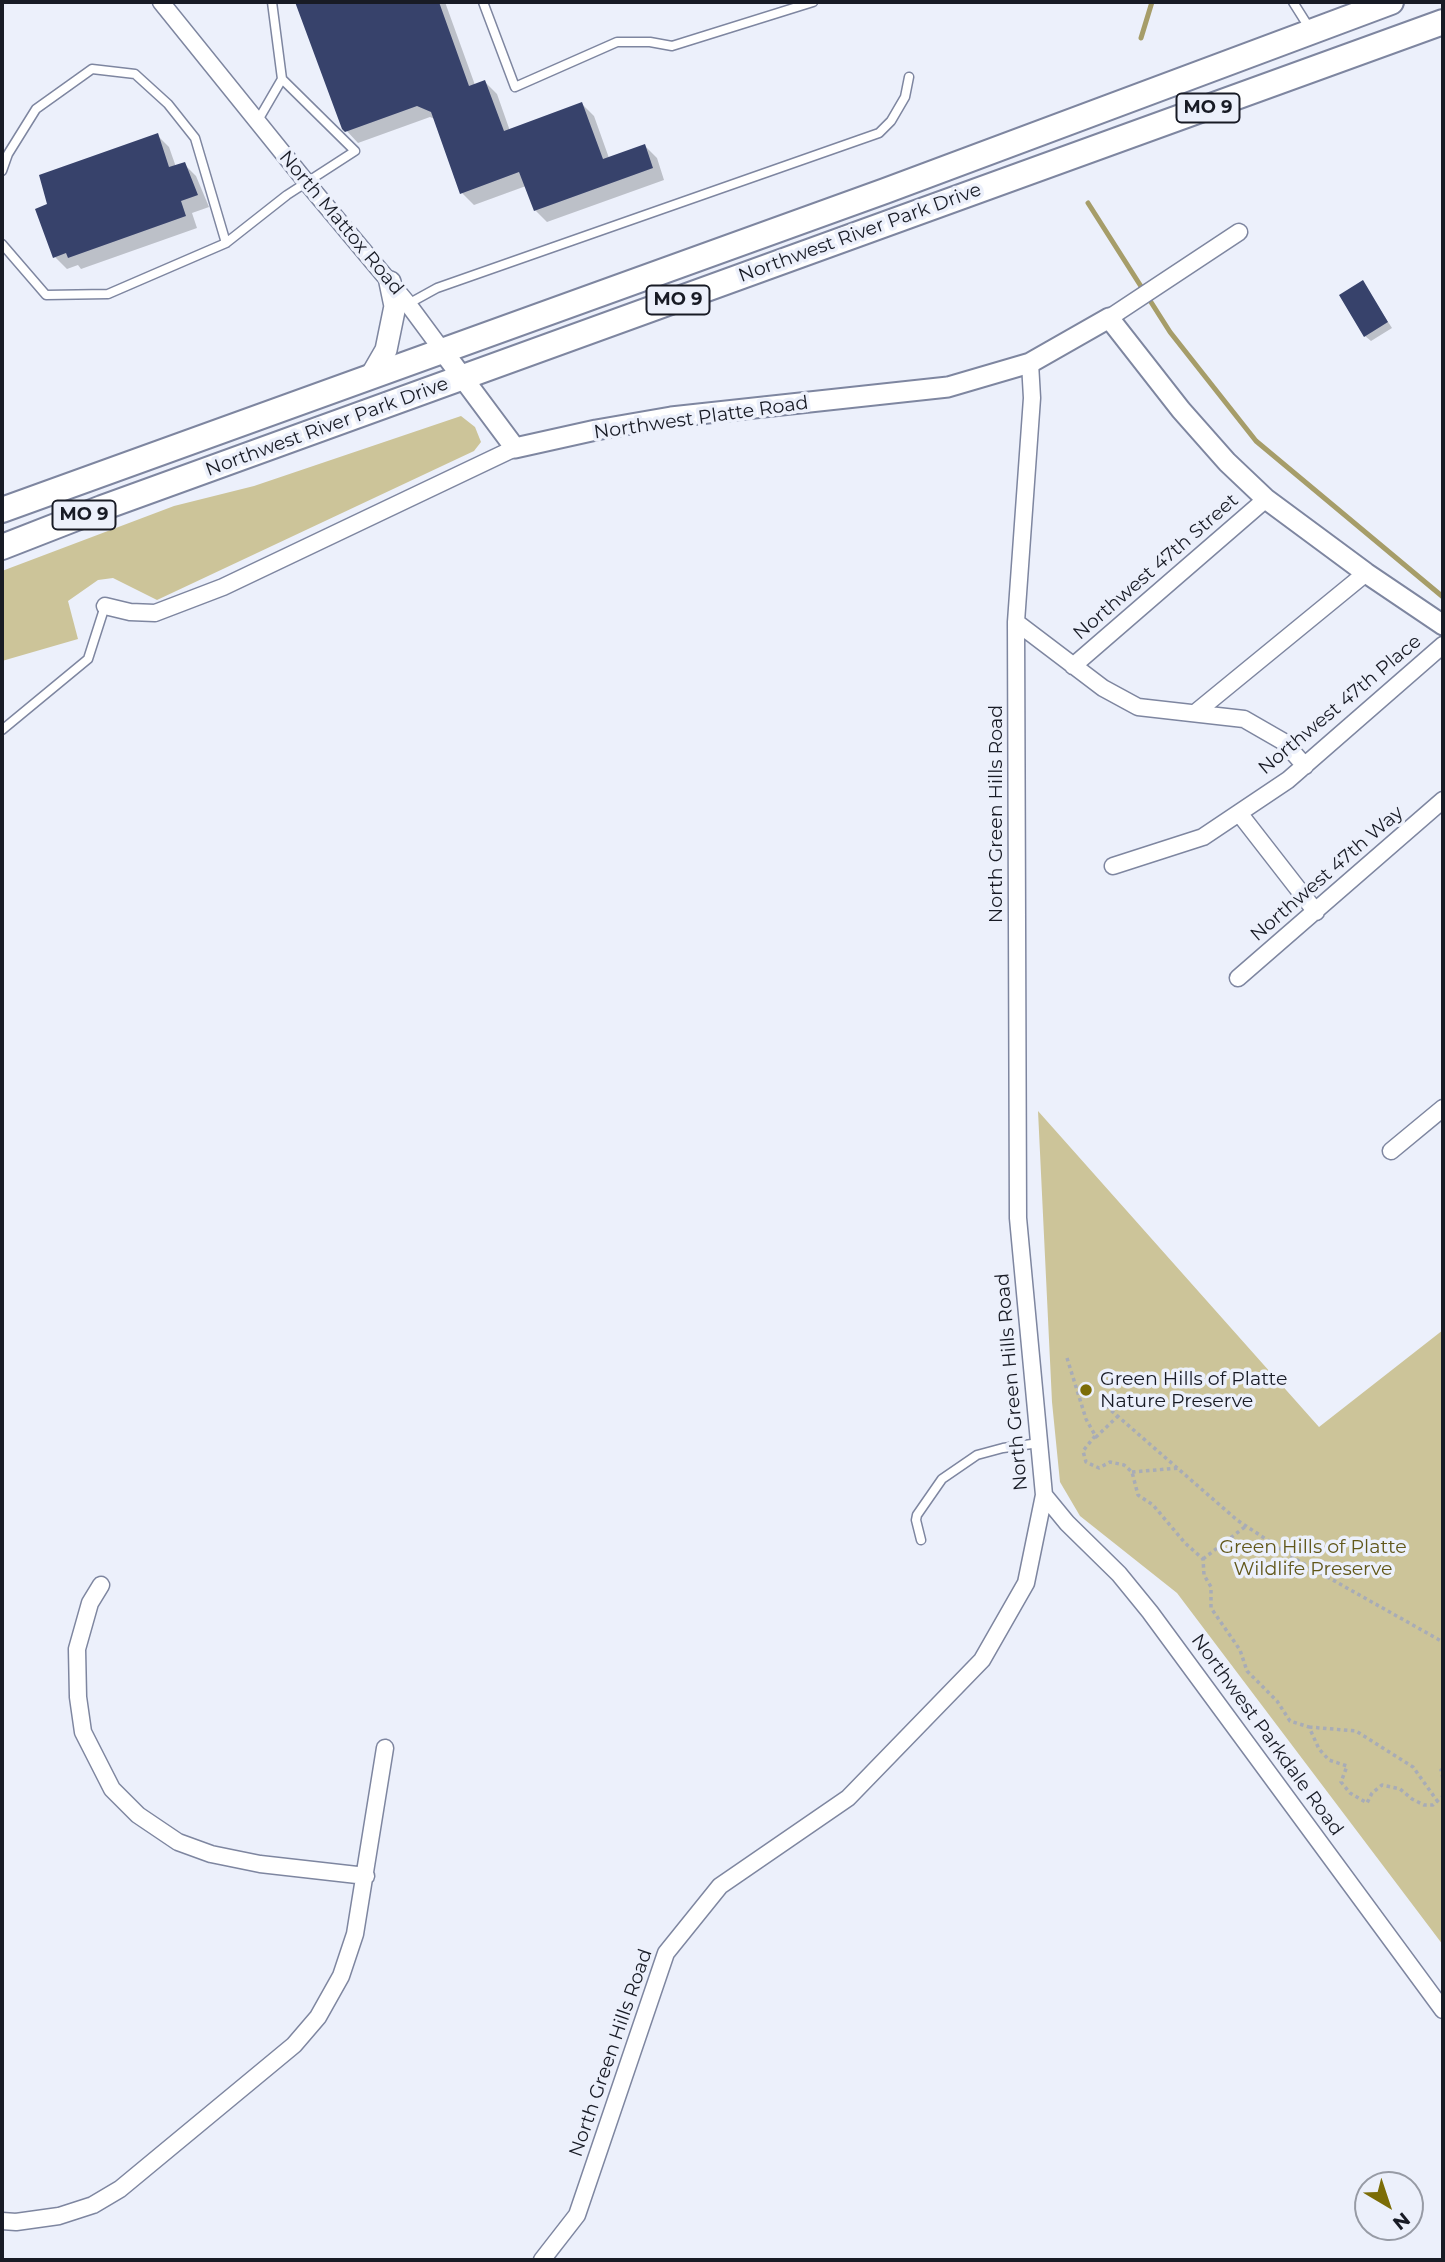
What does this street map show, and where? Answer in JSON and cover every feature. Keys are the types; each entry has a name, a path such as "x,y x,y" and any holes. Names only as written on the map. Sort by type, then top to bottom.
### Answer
{"main road":[{"name":"Northwest River Park Drive","path":"2,510 886,191 1391,2"},
{"name":"Northwest River Park Drive","path":"2,547 102,508 1443,22"},
{"path":"1311,30 1323,66"},
{"path":"371,376 386,350 391,327 395,306 390,282"}],"street":[{"name":"North Mattox Road","path":"161,2 408,304 515,448"},
{"path":"1239,232 1117,312 1181,410 1227,462 1266,499 1366,573 1443,625"},
{"name":"Northwest Platte Road","path":"105,606 130,612 155,613 223,587 515,448 671,417 948,387 1030,363 1117,312"},
{"name":"North Green Hills Road","path":"542,2260 576,2215 666,1953 720,1886 848,1798 982,1660 1026,1583 1044,1495 1018,1218 1016,621 1032,398 1030,363"},
{"name":"Northwest 47th Street","path":"1073,666 1266,499"},
{"path":"1195,713 1366,573"},
{"path":"1016,621 1103,688 1138,706 1244,719 1284,742 1305,766"},
{"name":"Northwest 47th Place","path":"1113,866 1203,837 1239,813 1305,766 1443,645"},
{"name":"Northwest 47th Way","path":"1238,978 1443,800"},
{"path":"1239,813 1316,912"},
{"path":"1391,1151 1443,1108"},
{"name":"Northwest Parkdale Road","path":"1044,1495 1067,1523 1119,1574 1150,1612 1443,2010"},
{"path":"101,1585 90,1603 78,1649 78,1697 83,1732 112,1789 138,1815 178,1842 211,1854 260,1864 366,1876"},
{"path":"2,2221 16,2222 59,2216 93,2204 129,2182 294,2045 317,2017 341,1976 355,1934 385,1748"}],"lane":[{"path":"257,122 282,79 272,2"},
{"path":"483,2 515,87 617,43 650,41 672,46 813,2"},
{"path":"1293,2 1311,30"},
{"path":"2,171 8,154 36,109 92,69 135,74 168,104 195,138 226,243"},
{"path":"408,304 437,288 879,133 891,121 905,97 909,77"},
{"path":"2,244 46,295 108,294 226,243 287,195 355,151 282,79"},
{"path":"2,730 88,659 105,606"},
{"path":"921,1540 917,1515 942,1479 976,1455 1039,1443"}],"path":[{"path":"1068,1358 1086,1419 1095,1436"},
{"path":"1106,1406 1246,1526 1299,1560 1443,1642"},
{"path":"1118,1416 1095,1436 1083,1451 1087,1462 1099,1468 1110,1462 1124,1465 1132,1472 1138,1495 1153,1505 1185,1543 1203,1559 1212,1608 1240,1650 1247,1671 1277,1701 1290,1721 1309,1727 1356,1731 1413,1767 1438,1801"},
{"path":"1132,1472 1179,1468"},
{"path":"1203,1559 1246,1526"},
{"path":"1309,1727 1324,1755 1329,1760 1347,1766 1341,1782 1350,1793 1367,1803 1372,1793 1382,1785 1400,1789 1424,1805 1433,1805 1443,1796"},
{"path":"1443,1769 1443,1779"}],"green space":[{"path":"461,416 475,427 481,442 474,451 157,600 113,578 98,580 68,601 78,639 2,661 2,571 174,506 254,486"},
{"name":"Green Hills of Platte Wildlife Preserve","path":"1038,1111 1319,1427 1443,1330 1443,1945 1177,1593 1080,1516 1060,1482 1052,1402"}],"building":[{"path":"295,2 439,2 469,86 485,80 504,131 582,102 603,159 645,144 653,168 534,211 519,172 460,194 431,112 417,106 345,132 342,129"},
{"path":"158,133 169,167 185,162 198,195 181,201 186,216 68,258 66,253 53,258 35,209 47,204 39,175"},
{"path":"1363,280 1388,322 1364,337 1339,295"}],"waterway":[{"path":"1141,38 1152,2"},
{"path":"1088,203 1170,332 1256,441 1443,597"}],"place":[{"name":"Green Hills of Platte Nature Preserve","path":"1086,1390"}]}
